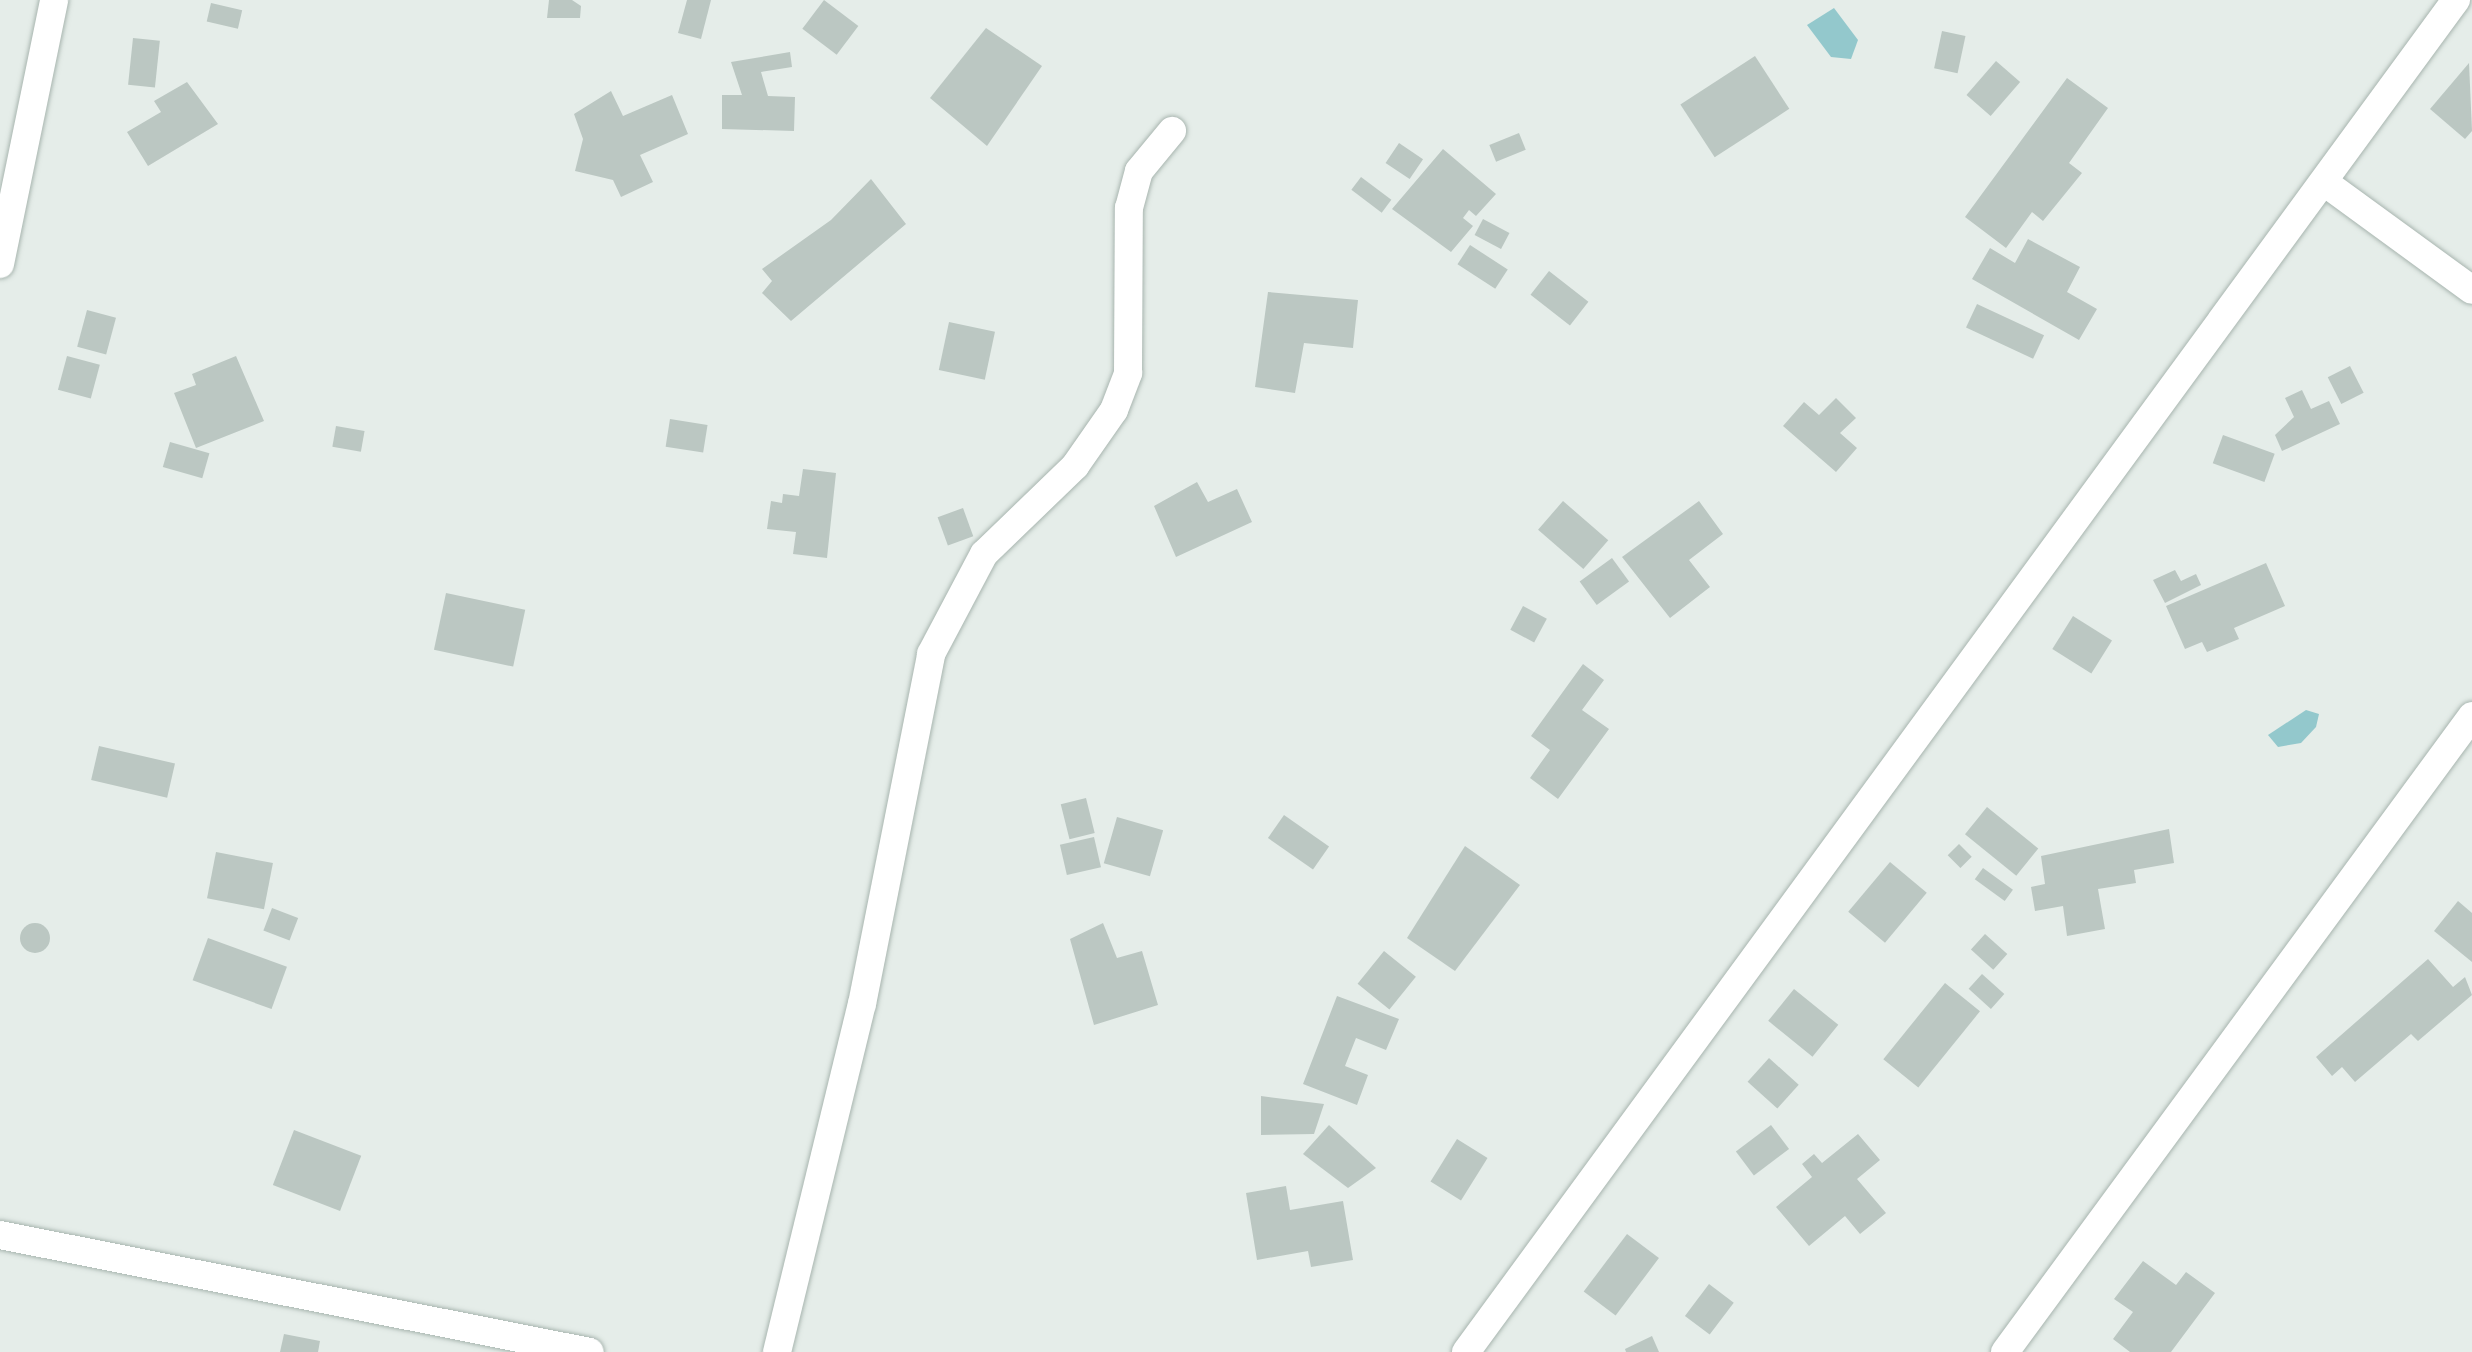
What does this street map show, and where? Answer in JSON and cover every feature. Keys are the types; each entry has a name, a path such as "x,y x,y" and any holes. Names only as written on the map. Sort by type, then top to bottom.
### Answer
{"street":[{"path":"1,255 54,0"},
{"path":"1466,1352 2456,0"},
{"path":"778,1352 862,1004 931,654 984,554 1075,466 1114,410 1128,373 1129,208 1139,171 1172,131"},
{"path":"2324,182 2472,290"},
{"path":"2005,1352 2472,716"},
{"path":"0,1235 590,1352"}],"water":[{"path":"1834,8 1858,40 1851,59 1831,57 1807,25"},
{"path":"2306,710 2319,714 2316,727 2301,743 2278,747 2268,735"}],"building":[{"path":"549,0 572,0 581,6 580,18 547,18"},
{"path":"687,0 711,0 701,39 678,33"},
{"path":"824,0 858,26 837,55 802,29"},
{"path":"211,3 242,10 238,29 207,22"},
{"path":"986,28 1042,66 987,146 930,98"},
{"path":"1942,31 1965,36 1958,73 1934,68"},
{"path":"133,38 160,41 155,88 128,85"},
{"path":"790,52 792,67 761,72 768,96 795,97 794,131 722,129 722,95 742,95 731,62"},
{"path":"1755,56 1789,109 1715,157 1680,104"},
{"path":"1996,61 2020,82 1991,116 1966,95"},
{"path":"2469,63 2472,131 2465,139 2430,109"},
{"path":"2067,78 2108,108 2069,163 2082,173 2043,221 2032,212 2006,248 1965,217"},
{"path":"187,82 218,124 148,166 127,132 161,112 154,101"},
{"path":"611,91 623,116 672,95 688,134 640,155 653,182 621,197 613,180 575,171 583,139 574,114"},
{"path":"1519,133 1526,150 1496,162 1489,145"},
{"path":"1399,143 1423,159 1410,179 1386,163"},
{"path":"1443,149 1496,194 1476,216 1469,210 1463,218 1473,226 1451,252 1392,209"},
{"path":"1361,177 1391,200 1382,213 1351,190"},
{"path":"871,179 906,224 791,321 762,293 772,281 762,269 831,220"},
{"path":"1483,219 1509,233 1501,249 1475,235"},
{"path":"2028,239 2080,267 2067,292 2097,309 2079,340 1972,279 1990,248 2015,263"},
{"path":"1470,245 1508,270 1495,289 1457,264"},
{"path":"1549,271 1588,302 1570,325 1531,295"},
{"path":"1268,292 1358,300 1353,348 1304,343 1295,393 1255,387"},
{"path":"1977,304 2044,335 2033,359 1966,328"},
{"path":"87,310 116,318 106,354 77,347"},
{"path":"949,322 995,332 985,380 939,370"},
{"path":"67,356 100,365 91,399 58,390"},
{"path":"236,356 264,421 196,448 174,393 196,385 192,374"},
{"path":"2350,366 2364,393 2341,404 2328,377"},
{"path":"2302,390 2311,409 2329,401 2340,424 2282,451 2275,435 2294,417 2285,398"},
{"path":"1836,398 1856,418 1840,433 1857,448 1836,472 1783,426 1804,402 1819,415"},
{"path":"670,419 708,425 703,453 666,447"},
{"path":"336,426 365,431 361,452 332,447"},
{"path":"2223,435 2275,454 2264,482 2213,463"},
{"path":"170,442 209,453 202,478 163,467"},
{"path":"803,469 836,473 827,558 793,554 796,532 767,529 771,501 782,503 783,494 799,496"},
{"path":"1197,482 1208,502 1237,489 1252,522 1176,557 1154,506"},
{"path":"1563,501 1608,540 1583,569 1538,530"},
{"path":"1699,501 1723,534 1689,560 1710,587 1670,618 1622,557"},
{"path":"963,508 973,536 948,545 938,517"},
{"path":"1612,558 1629,581 1597,605 1580,582"},
{"path":"2266,563 2285,606 2234,628 2239,639 2207,652 2202,642 2185,649 2166,606"},
{"path":"2175,570 2181,581 2196,574 2201,585 2165,603 2153,580"},
{"path":"446,593 525,610 513,667 434,650"},
{"path":"1523,606 1547,619 1534,643 1510,630"},
{"path":"2073,616 2112,640 2091,673 2052,649"},
{"path":"1583,664 1604,680 1582,710 1609,729 1558,799 1530,778 1550,750 1531,736"},
{"path":"99,746 175,764 167,798 91,780"},
{"path":"1086,798 1095,833 1069,839 1061,804"},
{"path":"1987,807 2038,849 2016,876 1965,834"},
{"path":"1284,815 1329,847 1313,869 1268,838"},
{"path":"1117,817 1163,830 1150,876 1104,863"},
{"path":"2169,829 2174,863 2134,870 2136,883 2098,889 2105,929 2067,936 2063,906 2035,911 2031,887 2045,884 2041,856"},
{"path":"1094,837 1101,867 1067,875 1060,845"},
{"path":"1959,844 1972,857 1960,868 1948,855"},
{"path":"1465,846 1520,885 1455,971 1407,938"},
{"path":"216,852 273,863 264,909 207,898"},
{"path":"1890,862 1927,893 1885,943 1848,912"},
{"path":"1983,868 2013,890 2005,901 1975,879"},
{"path":"2458,901 2472,913 2472,962 2434,931"},
{"path":"272,908 298,918 290,940 263,930"},
{"path":"35,923 46,927 50,938 46,949 35,953 24,949 20,938 24,927"},
{"path":"1103,923 1117,958 1142,951 1158,1005 1094,1025 1070,939"},
{"path":"1985,934 2007,954 1993,970 1971,950"},
{"path":"208,938 287,967 272,1009 193,980"},
{"path":"1384,951 1416,977 1389,1009 1358,984"},
{"path":"2428,959 2453,987 2465,977 2472,995 2418,1041 2411,1034 2355,1082 2342,1067 2332,1076 2316,1057"},
{"path":"1982,974 2004,994 1991,1009 1969,989"},
{"path":"1945,983 1980,1011 1918,1087 1883,1059"},
{"path":"1794,989 1838,1025 1812,1057 1768,1021"},
{"path":"1337,996 1399,1019 1386,1050 1356,1038 1345,1066 1368,1075 1357,1105 1303,1084"},
{"path":"1769,1058 1799,1085 1777,1109 1748,1082"},
{"path":"1261,1096 1324,1104 1314,1134 1261,1135"},
{"path":"1329,1125 1376,1168 1348,1188 1303,1154"},
{"path":"1771,1125 1789,1149 1754,1175 1736,1151"},
{"path":"294,1130 361,1156 340,1211 273,1185"},
{"path":"1858,1134 1880,1160 1857,1179 1886,1213 1860,1234 1845,1216 1809,1246 1776,1207 1812,1177 1802,1164 1814,1154 1822,1163"},
{"path":"1457,1139 1488,1158 1461,1200 1431,1181"},
{"path":"1286,1186 1290,1210 1343,1201 1353,1260 1311,1267 1308,1251 1257,1260 1246,1193"},
{"path":"1627,1234 1659,1258 1616,1316 1584,1292"},
{"path":"2143,1261 2176,1285 2186,1272 2215,1293 2171,1352 2130,1352 2113,1339 2133,1312 2114,1299"},
{"path":"1709,1284 1734,1303 1710,1335 1685,1316"},
{"path":"284,1334 320,1341 318,1352 280,1352"},
{"path":"1652,1336 1659,1352 1626,1352 1625,1349"}]}
